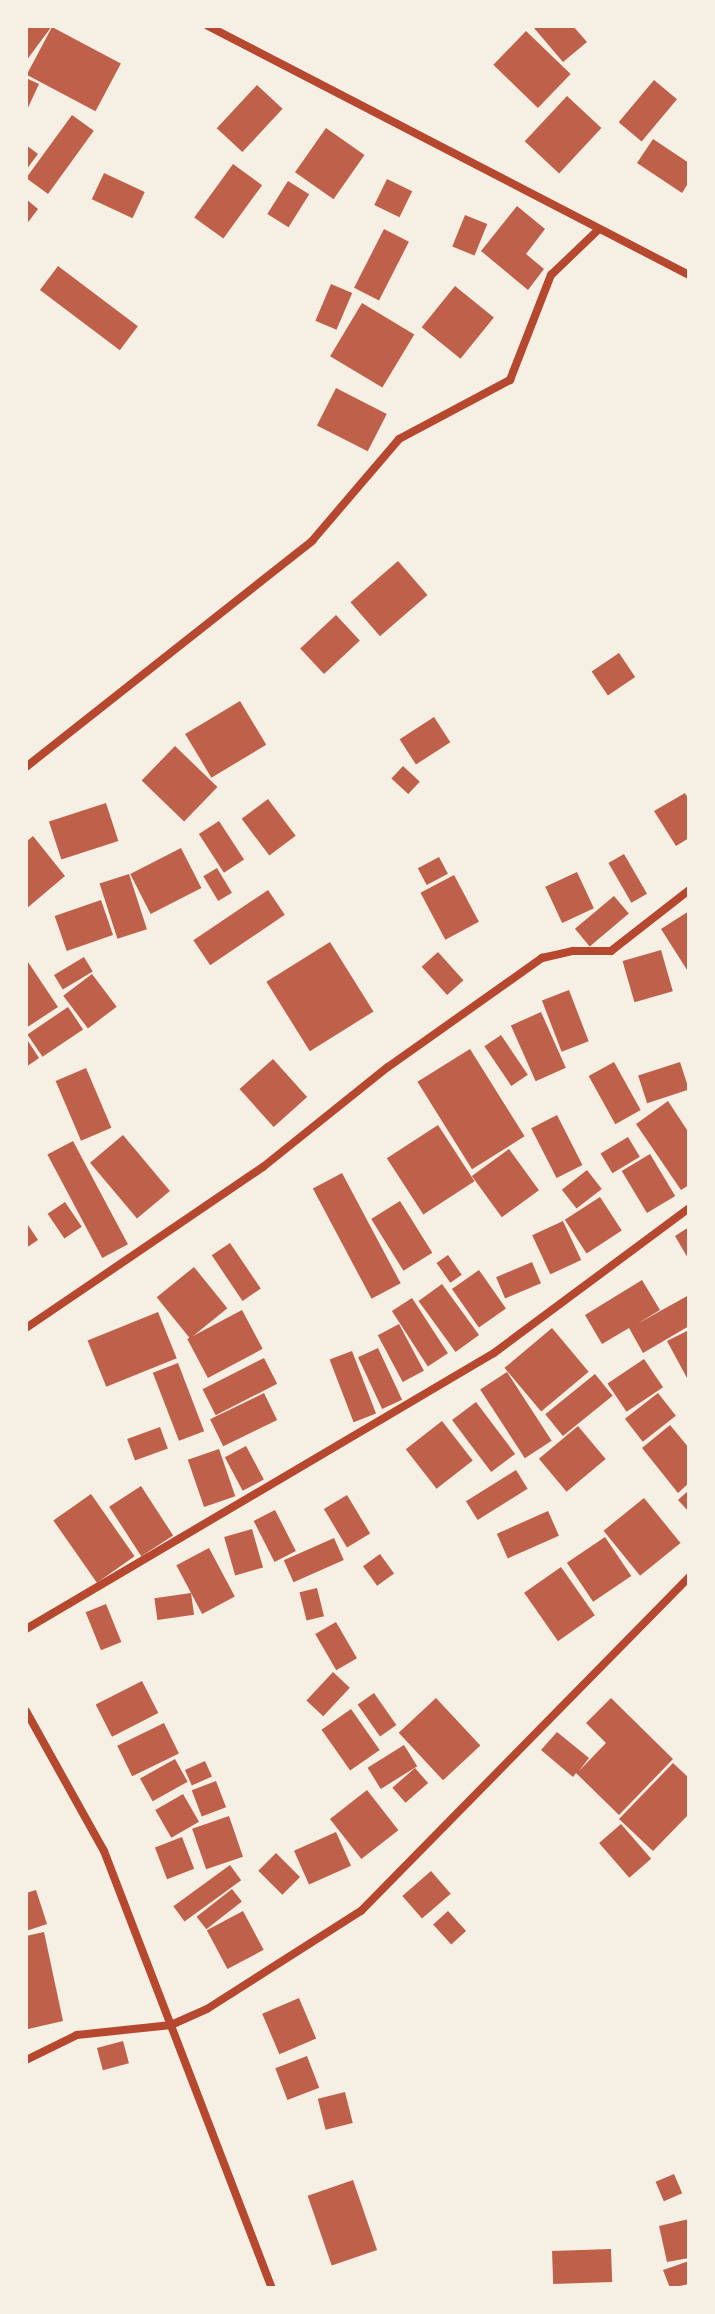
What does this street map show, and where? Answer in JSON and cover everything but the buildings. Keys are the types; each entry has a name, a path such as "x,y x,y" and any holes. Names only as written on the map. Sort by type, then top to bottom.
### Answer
{"street":[{"path":"208,26 689,275"},
{"path":"26,767 312,541 399,439 510,380 551,275 599,229"},
{"path":"26,1328 263,1167 388,1067 542,958 573,951 611,951 689,890"},
{"path":"26,1629 494,1353 689,1208"},
{"path":"26,2060 77,2035 171,2025 207,2009 361,1911 689,1577"},
{"path":"26,1711 104,1851 272,2288"}]}
